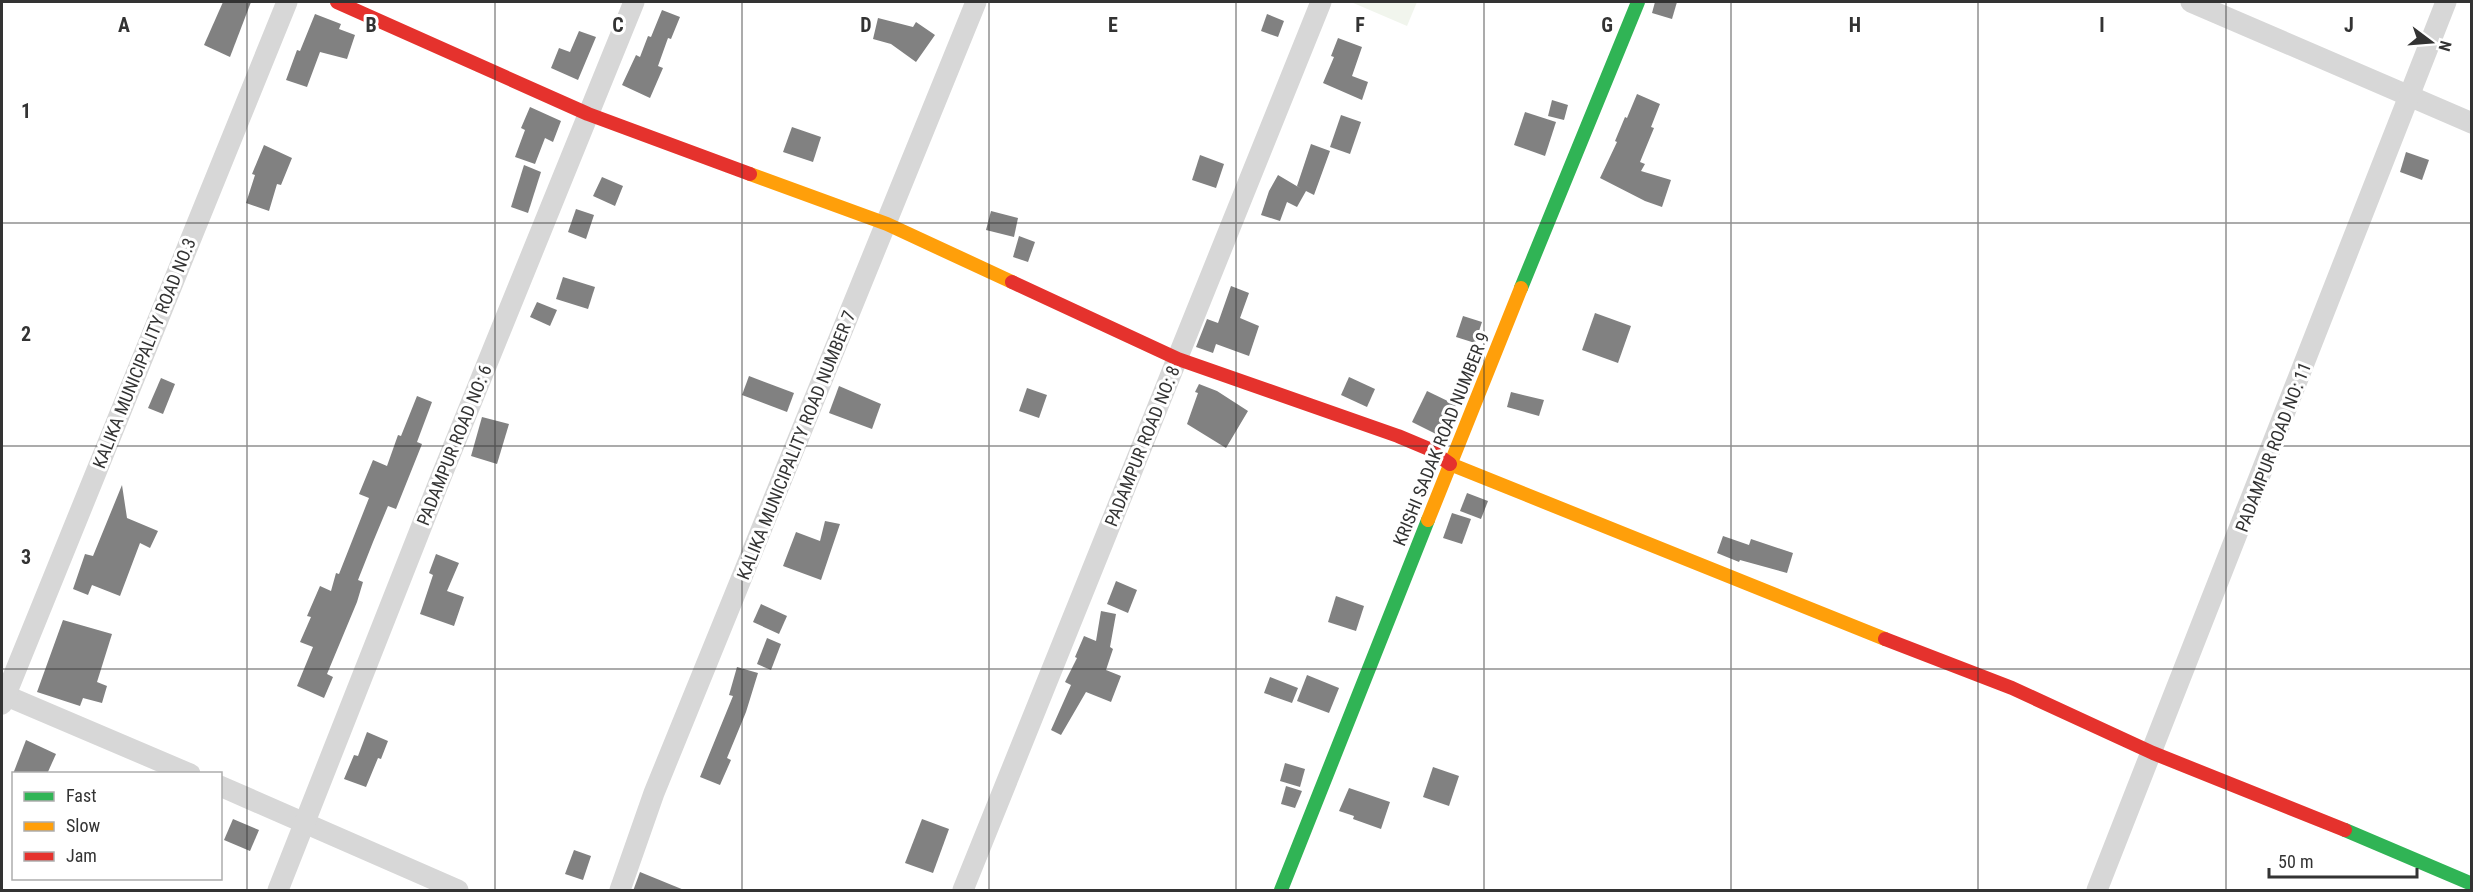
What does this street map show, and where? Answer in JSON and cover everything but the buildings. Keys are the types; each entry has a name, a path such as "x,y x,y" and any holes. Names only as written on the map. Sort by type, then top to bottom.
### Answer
{"street":[{"name":"KALIKA MUNICIPALITY ROAD NO.3","path":"3,698 287,2"},
{"path":"337,2 588,114 887,224 1178,359 1398,436 1429,449 1450,464 2012,688 2153,753 2409,856 2472,884"},
{"name":"PADAMPUR ROAD NO: 6","path":"278,891 441,477 634,2"},
{"name":"KALIKA MUNICIPALITY ROAD NUMBER 7","path":"620,891 654,793 976,2"},
{"name":"PADAMPUR ROAD NO: 8","path":"963,891 1321,2"},
{"name":"KRISHI SADAK ROAD NUMBER 9","path":"1281,891 1450,464 1638,2"},
{"path":"2191,2 2472,123"},
{"name":"PADAMPUR ROAD NO: 11","path":"2097,891 2446,2"},
{"path":"3,698 185,772"},
{"path":"222,787 458,891"}],"shaded area":[{"path":"1351,2 1417,2 1407,26"}],"traffic: fast":[{"path":"1521,288 1638,2"},
{"path":"1281,890 1428,520"},
{"path":"2345,830 2472,884"}],"traffic: slow":[{"path":"750,174 887,224 1012,282"},
{"path":"1428,520 1521,288"},
{"path":"1450,464 1885,639"}],"traffic: jam":[{"path":"337,2 588,114 750,174"},
{"path":"1012,282 1178,359 1398,436 1429,449 1450,464"},
{"path":"1885,639 2012,688 2153,753 2345,830"}]}
